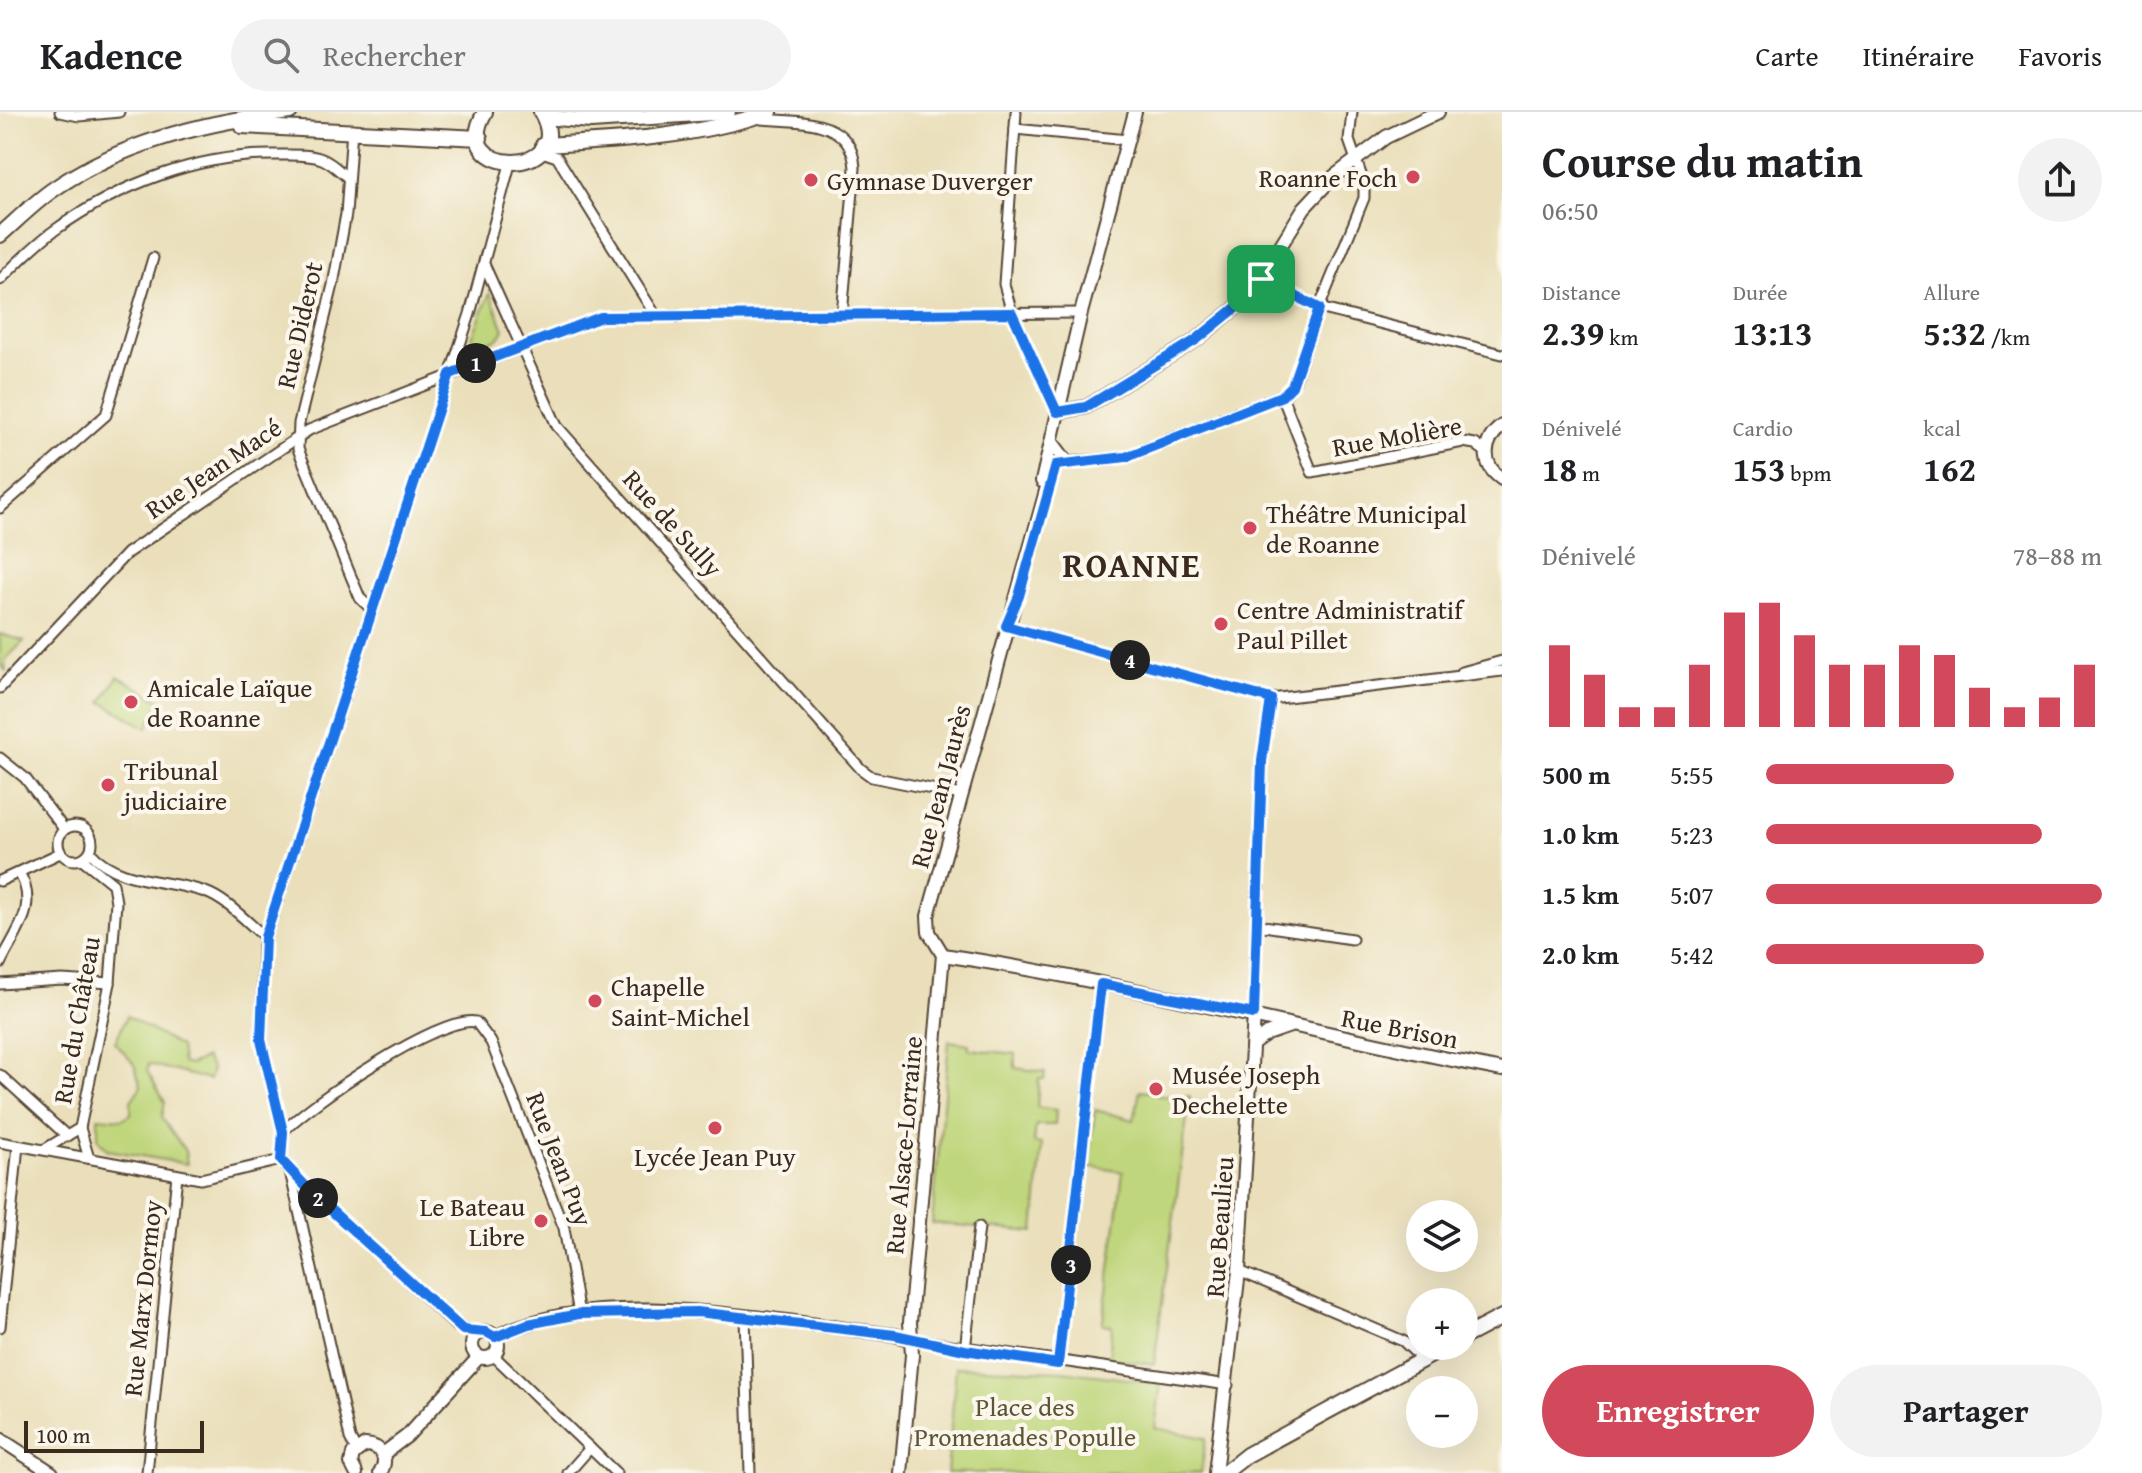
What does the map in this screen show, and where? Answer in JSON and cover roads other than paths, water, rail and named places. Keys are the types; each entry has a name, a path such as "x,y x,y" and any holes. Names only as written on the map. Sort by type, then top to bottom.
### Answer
{"main road":[{"path":"0,235 54,189 89,169 165,138 290,112"},
{"path":"485,112 480,138 491,156 510,164 521,163 541,148 658,138 770,112"},
{"path":"541,148 543,115 591,121 728,112"},
{"path":"218,125 352,129 480,138"},
{"path":"1478,1330 1502,1317"},
{"path":"1224,1473 1247,1455 1424,1361"}],"street":[{"path":"60,112 79,116 119,112"},
{"path":"1016,112 1003,273 1012,313 1057,412 1086,407 1196,340 1248,298 1304,208 1332,178 1386,137 1438,112"},
{"name":"Rue Jean Jaurès","path":"943,955 929,932 928,916 1006,626 1081,313 1135,112"},
{"path":"1052,442 1067,462 1126,457 1282,396 1295,381 1319,308 1364,198 1364,183 1350,145 1352,112"},
{"path":"752,118 825,126 837,130 850,146 855,168 842,315"},
{"name":"Rue Diderot","path":"352,129 346,214 337,269 298,437 298,449 360,598 372,610"},
{"path":"1015,129 1128,140"},
{"path":"541,148 557,157 656,316"},
{"path":"0,280 32,248 77,215 114,195 168,173 235,158 280,155 320,158 347,177"},
{"path":"383,1454 407,1436 479,1357 493,1355 498,1348 495,1337 486,1332 478,1333 456,1326 281,1160 283,1132 261,1040 265,937 450,374 510,164"},
{"path":"0,508 106,415 153,258"},
{"name":"Rue de Sully","path":"483,264 523,345 557,426 757,648 861,769 872,777 961,795"},
{"path":"1261,279 1319,308 1502,354"},
{"name":"Rue Jean Macé","path":"0,688 127,553 298,437 497,354 601,317 1081,313"},
{"name":"Rue Molière","path":"1282,396 1312,472 1463,442 1475,444 1486,452"},
{"path":"1502,426 1490,437 1486,452 1490,467 1502,479"},
{"name":"Rue Jean Jaurès","path":"1006,626 1022,583 1051,473 1056,465 1067,462"},
{"path":"1006,626 1271,699 1502,671"},
{"path":"1447,676 1502,661"},
{"path":"1254,1014 1262,761 1271,699"},
{"path":"0,758 25,778 64,829"},
{"path":"86,856 92,841 87,831 73,825 64,829 58,838 60,853 67,859 86,856 127,874 208,892 265,937"},
{"path":"0,881 60,853"},
{"path":"86,856 113,884 127,874"},
{"path":"0,964 28,908 30,896 20,874"},
{"name":"Rue du Château","path":"88,1155 80,1128 110,983 116,902 113,884"},
{"path":"1257,925 1352,939"},
{"name":"Rue Brison","path":"943,955 1254,1014 1290,1026 1502,1070"},
{"name":"Rue Alsace-Lorraine","path":"909,1339 943,955"},
{"path":"0,984 78,980 110,983"},
{"path":"1058,1364 1101,984"},
{"name":"Rue Beaulieu","path":"1215,1473 1239,1271 1254,1014"},
{"name":"Rue Jean Puy","path":"283,1132 321,1099 404,1047 459,1021 481,1026 564,1228 579,1314"},
{"path":"1254,1043 1267,1034 1290,1026"},
{"path":"0,1075 67,1136"},
{"path":"44,1150 80,1128"},
{"path":"0,1142 88,1155 107,1163 206,1179 281,1160"},
{"path":"0,1327 18,1145"},
{"path":"290,1171 350,1438 356,1450 351,1463 356,1473"},
{"name":"Rue Marx Dormoy","path":"147,1473 177,1175"},
{"path":"965,1350 979,1227"},
{"path":"1239,1271 1403,1341 1424,1361"},
{"path":"495,1337 528,1324 579,1314 659,1311 745,1317 909,1339 1227,1390"},
{"path":"745,1317 750,1473"},
{"path":"478,1333 471,1343 479,1357"},
{"path":"901,1473 912,1355 909,1339"},
{"path":"493,1355 616,1473"},
{"path":"0,1439 52,1473"},
{"path":"356,1450 371,1445 383,1454 384,1465 380,1473"},
{"path":"568,1473 590,1448"},
{"path":"1219,1448 1231,1459 1247,1455"}],"place":[{"name":"Roanne Foch","path":"1413,177"},
{"name":"Gymnase Duverger","path":"811,180"},
{"name":"Théâtre Municipal de Roanne","path":"1250,528"},
{"name":"Centre Administratif Paul Pillet","path":"1221,624"},
{"name":"Amicale Laïque de Roanne","path":"131,702"},
{"name":"Tribunal judiciaire","path":"108,785"},
{"name":"Chapelle Saint-Michel","path":"595,1001"},
{"name":"Musée Joseph Dechelette","path":"1156,1089"},
{"name":"Lycée Jean Puy","path":"715,1128"},
{"name":"Le Bateau Libre","path":"541,1221"}],"district":[{"name":"ROANNE","path":"1132,564"}],"park label":[{"name":"Place des Promenades Populle","path":"1025,1421"}]}
